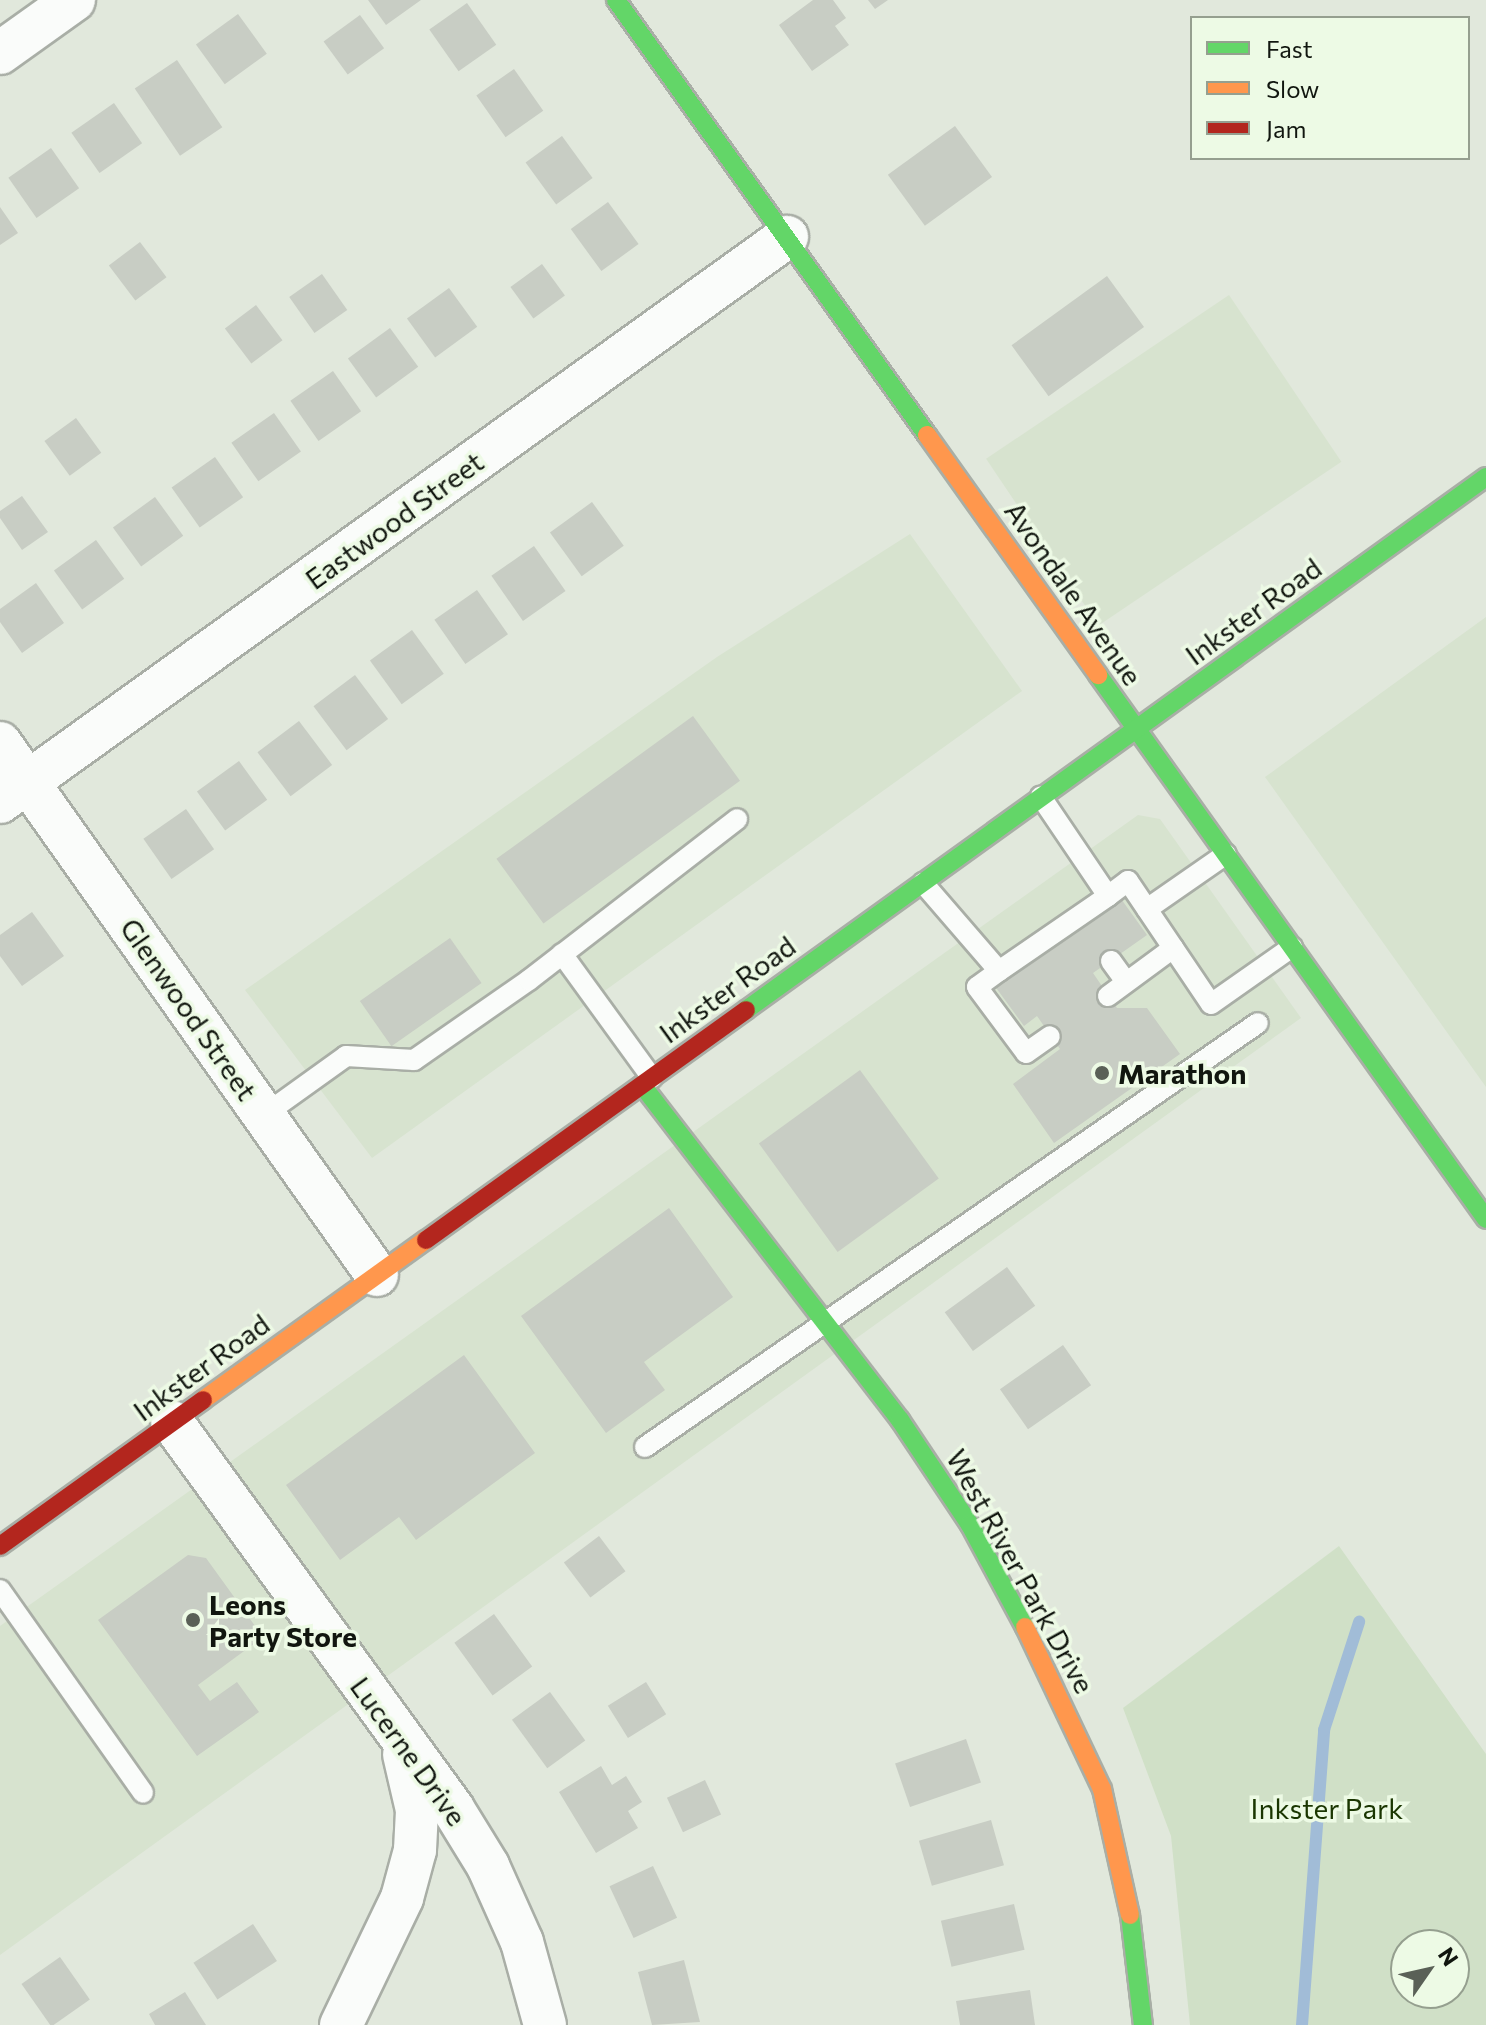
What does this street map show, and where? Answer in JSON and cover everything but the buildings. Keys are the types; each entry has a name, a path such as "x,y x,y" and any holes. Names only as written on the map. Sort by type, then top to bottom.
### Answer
{"street":[{"path":"0,53 74,0"},
{"name":"Avondale Avenue","path":"616,0 1484,1213"},
{"name":"Eastwood Street","path":"14,792 787,237"},
{"name":"Inkster Road","path":"0,1546 1486,477"},
{"name":"Glenwood Street","path":"0,743 14,792 264,1115 377,1275"},
{"name":"West River Park Drive","path":"647,1082 900,1420 970,1525 1079,1736 1115,1839 1138,1963 1143,2025"},
{"name":"Lucerne Drive","path":"172,1422 397,1734 488,1866 522,1942 545,2025"},
{"path":"341,2025 402,1898 415,1850 417,1810 397,1734"}],"lane":[{"path":"1041,797 1108,896"},
{"path":"264,1115 346,1056 414,1060 562,954 737,819"},
{"path":"1147,909 1226,854"},
{"path":"1050,1036 1026,1053 977,987 1080,920 1128,881 1211,1004 1292,947"},
{"path":"923,883 999,971"},
{"path":"1108,996 1173,948"},
{"path":"562,954 647,1082"},
{"path":"1111,961 1126,982"},
{"path":"645,1447 826,1325 1258,1023"},
{"path":"0,1590 143,1793"}],"shaded area":[{"path":"1229,295 1341,462 1098,625 986,459"},
{"path":"910,534 1022,691 372,1158 245,990 717,657"},
{"path":"1486,617 1486,1087 1265,777"},
{"path":"1138,815 1160,819 1301,1018 0,1955 0,1626"}],"green space":[{"name":"Inkster Park","path":"1339,1546 1486,1754 1486,2025 1190,2025 1171,1836 1123,1708"}],"waterway":[{"path":"1302,2025 1324,1730 1359,1622"}],"traffic: fast":[{"path":"616,0 927,435"},
{"path":"746,1010 1486,477"},
{"path":"1098,675 1486,1219"},
{"path":"642,1085 900,1420 970,1525 1025,1627"},
{"path":"1130,1915 1143,2025"}],"traffic: slow":[{"path":"927,435 1098,675"},
{"path":"203,1400 426,1240"},
{"path":"1025,1627 1102,1789 1130,1915"}],"traffic: jam":[{"path":"426,1240 746,1010"},
{"path":"0,1546 203,1400"}],"place":[{"name":"Marathon","path":"1102,1073"},
{"name":"Leons Party Store","path":"193,1620"}]}
